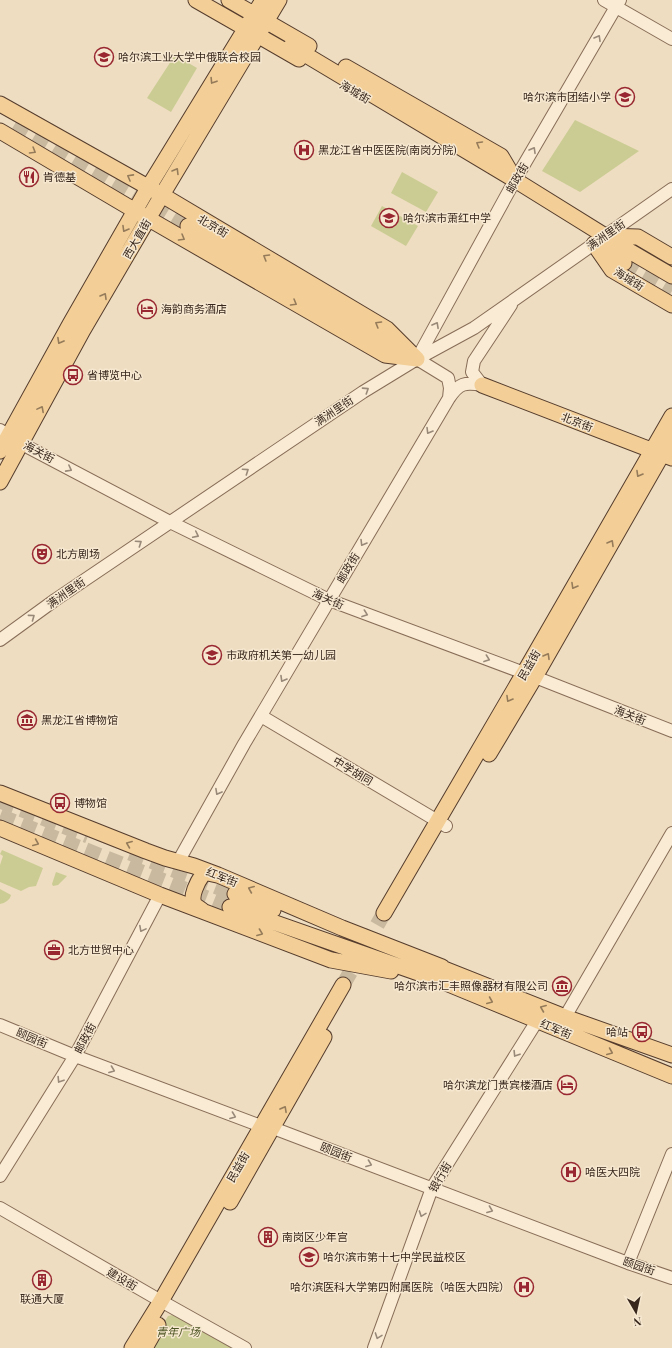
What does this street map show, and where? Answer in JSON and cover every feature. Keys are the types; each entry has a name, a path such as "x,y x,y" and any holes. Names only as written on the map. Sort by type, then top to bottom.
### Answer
{"main road":[{"name":"海城街","path":"196,0 488,171 515,180"},
{"name":"西大直街","path":"260,18 263,0"},
{"name":"西大直街","path":"0,482 83,330 149,219 260,18 279,0"},
{"name":"海城街","path":"222,2 260,18 501,156 515,180"},
{"name":"西大直街","path":"0,451 4,433 70,324 148,188 252,32"},
{"name":"海城街","path":"291,46 515,180 599,240 612,270 672,305"},
{"name":"北京街","path":"0,104 162,196 387,329 417,359"},
{"path":"0,113 16,122"},
{"path":"0,131 135,211 385,355 417,359"},
{"name":"北京街","path":"188,226 417,359"},
{"path":"599,240 638,237 672,257"},
{"path":"599,240 627,258 672,276"},
{"name":"北京街","path":"482,386 662,454"},
{"name":"民益街","path":"662,454 672,416"},
{"name":"民益街","path":"388,916 672,437"},
{"name":"红军街","path":"0,793 146,851 218,875 342,928 537,1021 672,1078"},
{"name":"红军街","path":"0,828 160,895 331,960 441,974"},
{"path":"204,911 195,905 193,899 195,890 203,874 208,873 218,875"},
{"name":"红军街","path":"233,900 672,1055"},
{"name":"民益街","path":"144,1348 165,1304 348,986"},
{"name":"民益街","path":"132,1348 165,1304"}],"street":[{"path":"604,0 618,4 672,39"},
{"name":"邮政街","path":"417,359 515,180 618,4"},
{"name":"满洲里街","path":"0,640 55,600 368,388 474,328 672,189"},
{"path":"482,386 472,372 474,361 515,300"},
{"path":"417,359 448,378 450,388 449,398"},
{"name":"邮政街","path":"178,862 261,716 453,391 460,385 469,384 482,386"},
{"name":"海关街","path":"4,433 170,522 329,600 530,675 672,731"},
{"name":"中学胡同","path":"261,716 442,824"},
{"path":"565,1017 672,833"},
{"name":"邮政街","path":"0,1176 75,1056 160,895"},
{"name":"银行街","path":"374,1348 432,1188 537,1021"},
{"name":"颐园街","path":"0,1025 75,1056 432,1188 628,1263 672,1278"},
{"path":"628,1263 672,1154"},
{"name":"建设街","path":"0,1208 165,1304 245,1348"}],"green space":[{"path":"175,55 197,68 171,112 147,98"},
{"path":"575,120 639,151 580,192 542,171"},
{"path":"402,172 438,192 426,212 391,193"},
{"path":"382,206 418,226 406,246 371,226"},
{"path":"2,850 43,868 36,886 29,887 21,891 0,882 0,865 3,856 0,854"},
{"path":"56,872 67,876 58,885 53,886 52,884"},
{"path":"0,889 11,895 7,901 0,904"},
{"name":"青年广场","path":"177,1314 236,1348 149,1348 168,1316"}],"tunnel":[{"path":"223,6 290,46"},
{"path":"16,122 188,226"},
{"path":"624,263 672,291"},
{"path":"0,801 88,836"},
{"path":"0,816 230,907"},
{"path":"130,853 235,894"},
{"path":"343,985 384,913"}],"place":[{"name":"哈尔滨工业大学中俄联合校园","path":"104,57"},
{"name":"哈尔滨市团结小学","path":"625,97"},
{"name":"黑龙江省中医医院(南岗分院)","path":"304,150"},
{"name":"肯德基","path":"29,177"},
{"name":"哈尔滨市萧红中学","path":"389,218"},
{"name":"海韵商务酒店","path":"147,309"},
{"name":"省博览中心","path":"73,375"},
{"name":"北方剧场","path":"42,554"},
{"name":"市政府机关第一幼儿园","path":"212,655"},
{"name":"黑龙江省博物馆","path":"27,720"},
{"name":"博物馆","path":"60,803"},
{"name":"北方世贸中心","path":"54,950"},
{"name":"哈尔滨市汇丰照像器材有限公司","path":"562,986"},
{"name":"哈站","path":"642,1032"},
{"name":"哈尔滨龙门贵宾楼酒店","path":"567,1085"},
{"name":"哈医大四院","path":"571,1172"},
{"name":"南岗区少年宫","path":"268,1237"},
{"name":"哈尔滨市第十七中学民益校区","path":"309,1257"},
{"name":"联通大厦","path":"42,1280"},
{"name":"哈尔滨医科大学第四附属医院（哈医大四院）","path":"524,1287"}]}
